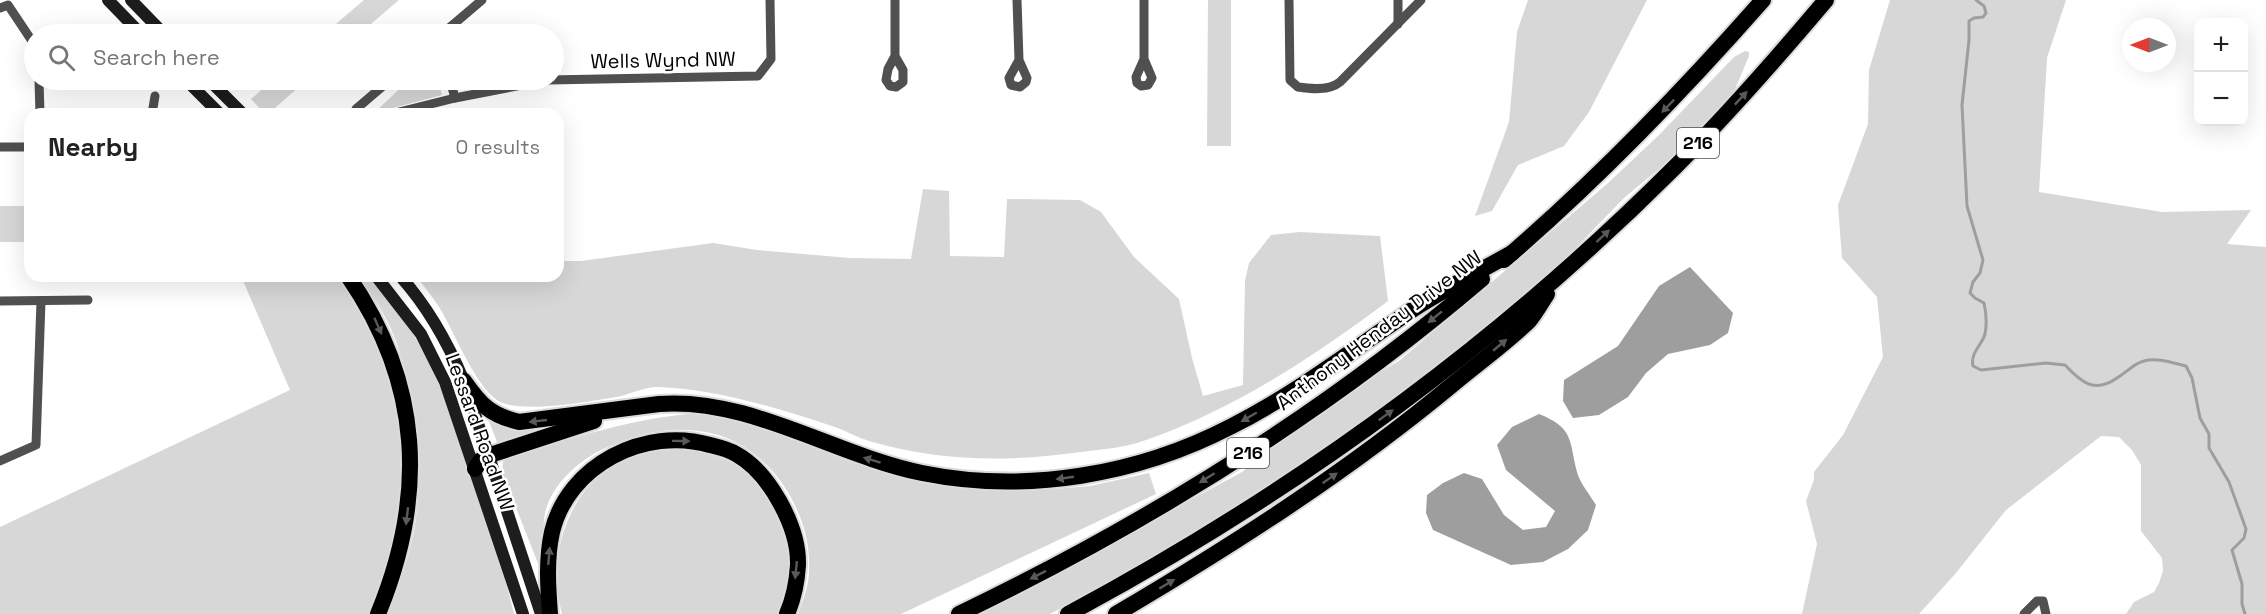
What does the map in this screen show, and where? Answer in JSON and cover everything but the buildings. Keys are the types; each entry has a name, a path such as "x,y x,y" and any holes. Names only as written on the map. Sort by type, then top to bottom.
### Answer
{"highway":[{"name":"Anthony Henday Drive NW","path":"959,614 1036,577 1125,529 1255,448 1423,327 1512,253 1589,184 1671,102 1763,0"},
{"name":"216","path":"1068,614 1125,583 1262,501 1328,457 1463,356 1560,275 1689,152 1765,72 1826,0"},
{"path":"464,381 486,408 502,417 519,422 677,403 732,410 883,463 961,479 1044,481 1082,476 1127,466 1182,448 1232,427 1299,388 1418,307 1512,253"},
{"path":"1116,614 1212,558 1369,450 1438,397 1530,319 1560,275"},
{"path":"352,282 374,317 388,349 400,386 409,435 410,489 407,518 397,564 378,614"},
{"path":"475,469 481,460 490,455 638,408"},
{"path":"550,614 547,576 552,531 561,507 576,485 614,454 634,446 675,440 697,441 735,453 764,477 789,519 798,564 791,605 787,614"},
{"path":"1082,614 1125,583"}],"main road":[{"path":"108,0 131,24"},
{"path":"131,0 154,24"},
{"path":"196,90 214,108"},
{"path":"219,90 237,108"},
{"name":"Lessard Road NW","path":"381,282 410,318 435,359 453,401 523,614"},
{"name":"Lessard Road NW","path":"404,282 448,344 464,381 541,614"}],"street":[{"path":"454,24 482,0"},
{"name":"Wells Wynd NW","path":"564,80 758,76 771,59 770,0"},
{"path":"894,56 895,0"},
{"path":"1017,0 1018,60"},
{"path":"1144,0 1144,59"},
{"path":"1289,0 1290,76 1292,83 1298,87 1336,85 1421,0"},
{"path":"1398,0 1398,24"},
{"path":"4,7 24,32"},
{"path":"39,90 40,108"},
{"path":"357,108 378,90"},
{"path":"452,90 454,98"},
{"name":"Wells Wynd NW","path":"415,108 496,90"},
{"path":"153,108 155,96"},
{"path":"0,147 24,147"},
{"path":"0,301 88,300"},
{"path":"0,461 36,445 41,301"},
{"path":"2024,614 2037,601 2043,601 2046,614"}],"shaded area":[{"path":"364,0 399,0 371,24 336,24"},
{"path":"1208,0 1231,0 1231,146 1207,146"},
{"path":"1528,0 1647,0 1589,112 1564,146 1518,165 1492,211 1475,216 1509,122 1517,32"},
{"path":"1890,0 2066,0 2047,58 2039,192 2162,212 2251,210 2227,244 2266,247 2266,614 2126,614 2134,602 2154,592 2163,571 2162,558 2141,531 2141,465 2132,450 2119,437 2101,436 2006,510 1956,573 1919,614 1802,614 1817,544 1806,501 1814,480 1814,472 1843,435 1883,357 1877,297 1842,258 1838,205 1868,124 1869,70"},
{"path":"1745,51 1749,52 1749,56 1731,99 1660,168 1625,197 1560,264 1433,369 1348,432 1173,548 1050,614 979,614 1242,472 1333,400 1399,361 1607,184 1659,135 1734,57"},
{"path":"261,90 296,90 275,108 259,108 251,99"},
{"path":"398,90 441,90 442,95 393,108 379,108"},
{"path":"923,189 949,191 950,256 1004,257 1007,199 1080,200 1101,212 1134,257 1179,299 1203,396 1243,385 1245,281 1249,263 1271,235 1300,232 1380,236 1388,301 1331,342 1272,380 1211,413 1146,440 1114,448 1054,455 975,458 896,448 766,406 723,395 680,388 653,387 621,396 557,406 507,404 497,400 480,382 439,307 421,282 564,282 564,261 581,261 713,243 757,250 850,258 911,259"},
{"path":"0,206 24,206 24,242 0,242"},
{"path":"1690,267 1733,313 1728,333 1710,345 1668,354 1646,373 1628,397 1599,415 1573,418 1563,401 1564,380 1618,346 1659,286"},
{"path":"244,282 346,282 370,324 386,360 400,432 402,482 398,526 393,549 369,614 0,614 0,527 290,390"},
{"path":"364,282 373,282 401,315 435,375 507,586 514,614 387,614 412,541 419,483 416,432 408,382 394,336"},
{"path":"704,413 744,421 994,488 1055,489 1090,486 1149,473 1156,494 901,614 798,614 808,582 808,548 795,504 783,484 751,451 731,440 697,431 658,431 633,437 599,451 571,470 551,496 545,512 542,565 539,566 502,472 503,462 508,457 629,423"},
{"path":"1539,414 1559,424 1571,443 1578,476 1596,505 1588,530 1568,549 1543,562 1511,565 1433,530 1426,513 1427,495 1443,483 1464,473 1482,479 1504,515 1523,530 1546,527 1555,511 1506,470 1497,445 1512,427"},
{"path":"488,419 513,430 539,430 539,432 499,447"},
{"path":"677,449 708,453 726,460 752,474 762,483 788,532 791,566 782,614 562,614 557,589 557,563 570,515 583,494 600,475 620,461 645,451"}],"waterway":[{"path":"1976,0 1984,6 1986,13 1983,17 1969,21 1962,105 1967,206 1983,260 1980,273 1973,282 1970,293 1984,303 1986,318 1985,334 1975,353 1973,366 1981,370 2046,363 2065,365 2082,381 2095,385 2109,383 2144,361 2160,360 2186,366 2192,378 2200,418 2209,434 2209,448 2229,482 2246,529 2244,538 2232,550 2242,584 2242,604 2245,614"}]}
